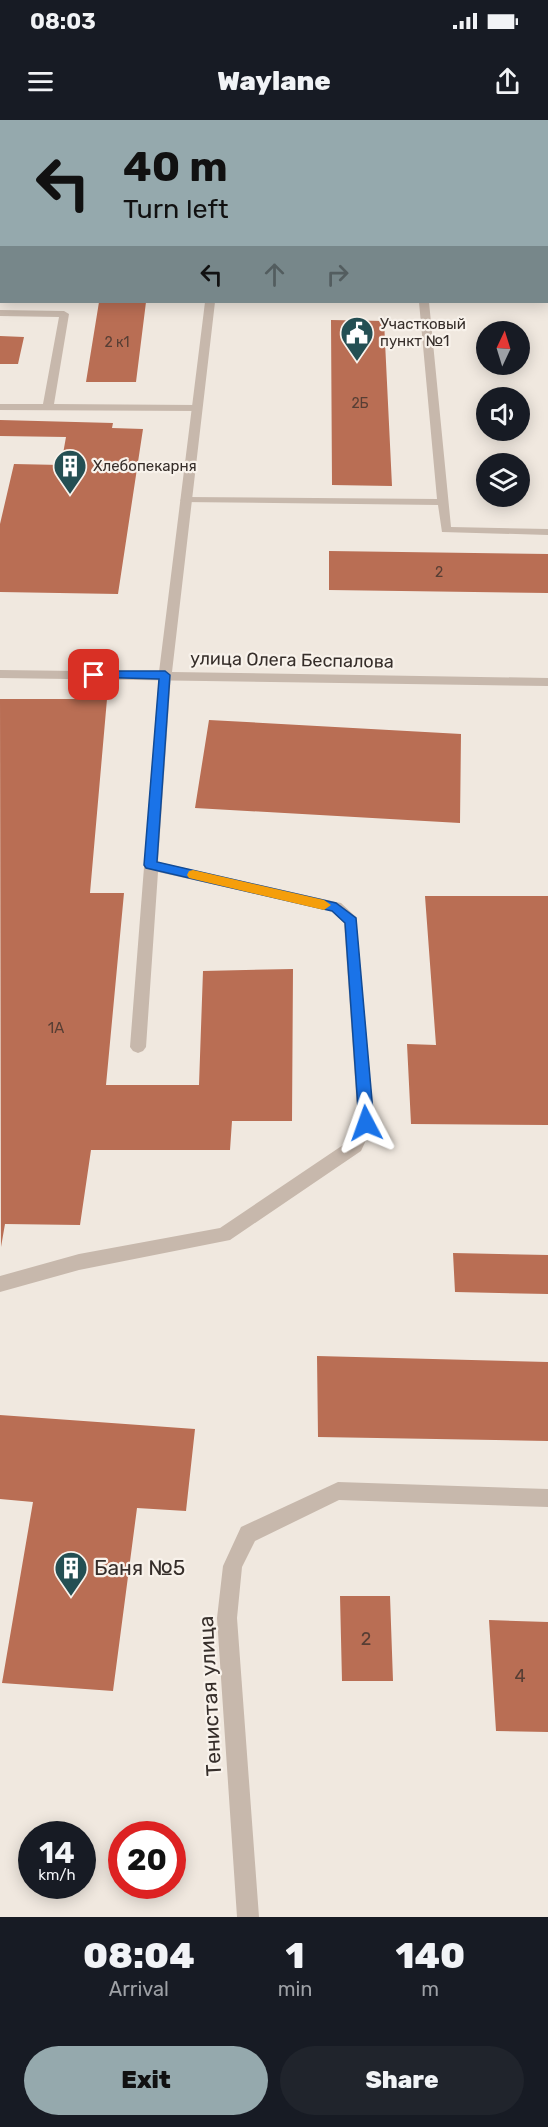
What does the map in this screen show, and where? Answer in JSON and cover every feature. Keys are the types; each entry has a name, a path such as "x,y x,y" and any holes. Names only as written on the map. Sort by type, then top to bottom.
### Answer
{"street":[{"path":"138,1047 165,675 210,303"},
{"path":"424,303 446,530 548,532"},
{"path":"0,313 64,314 48,407"},
{"path":"0,407 197,408"},
{"path":"186,500 443,502"},
{"name":"улица Олега Беспалова","path":"0,674 548,682"},
{"path":"0,1284 79,1262 224,1235 355,1146 366,1123 351,921 336,908 151,865"},
{"name":"Тенистая улица","path":"248,1917 227,1618 232,1566 248,1534 338,1491 548,1498"}],"building":[{"path":"99,303 146,303 136,382 86,382"},
{"path":"331,320 384,321 392,486 332,485"},
{"path":"0,336 24,337 18,364 0,364"},
{"name":"Хлебопекарня","path":"0,420 113,423 112,428 143,429 118,594 0,592 0,524 14,464 61,465 66,437 0,436"},
{"path":"329,551 548,554 548,593 329,590"},
{"path":"0,699 107,699 90,893 124,893 106,1085 199,1085 203,971 293,969 292,1121 232,1121 230,1150 91,1150 80,1225 5,1224 1,1247"},
{"path":"209,720 461,734 460,823 195,808"},
{"path":"425,896 548,896 548,1125 411,1124 407,1044 436,1045"},
{"path":"453,1253 548,1255 548,1294 455,1292"},
{"path":"317,1356 548,1362 548,1441 318,1437"},
{"name":"Баня №5","path":"0,1415 195,1429 186,1511 137,1508 113,1691 2,1683 33,1502 0,1499"},
{"path":"340,1596 390,1596 393,1681 342,1681"},
{"path":"489,1620 548,1622 548,1732 496,1731"}],"slow traffic":[{"path":"193,875 324,905"}],"place":[{"name":"Участковый пункт №1","path":"357,362"},
{"name":"Хлебопекарня","path":"70,495"},
{"name":"Баня №5","path":"71,1597"}],"route":[{"path":"94,675 165,675 151,865 336,908 351,921 366,1123"}]}
